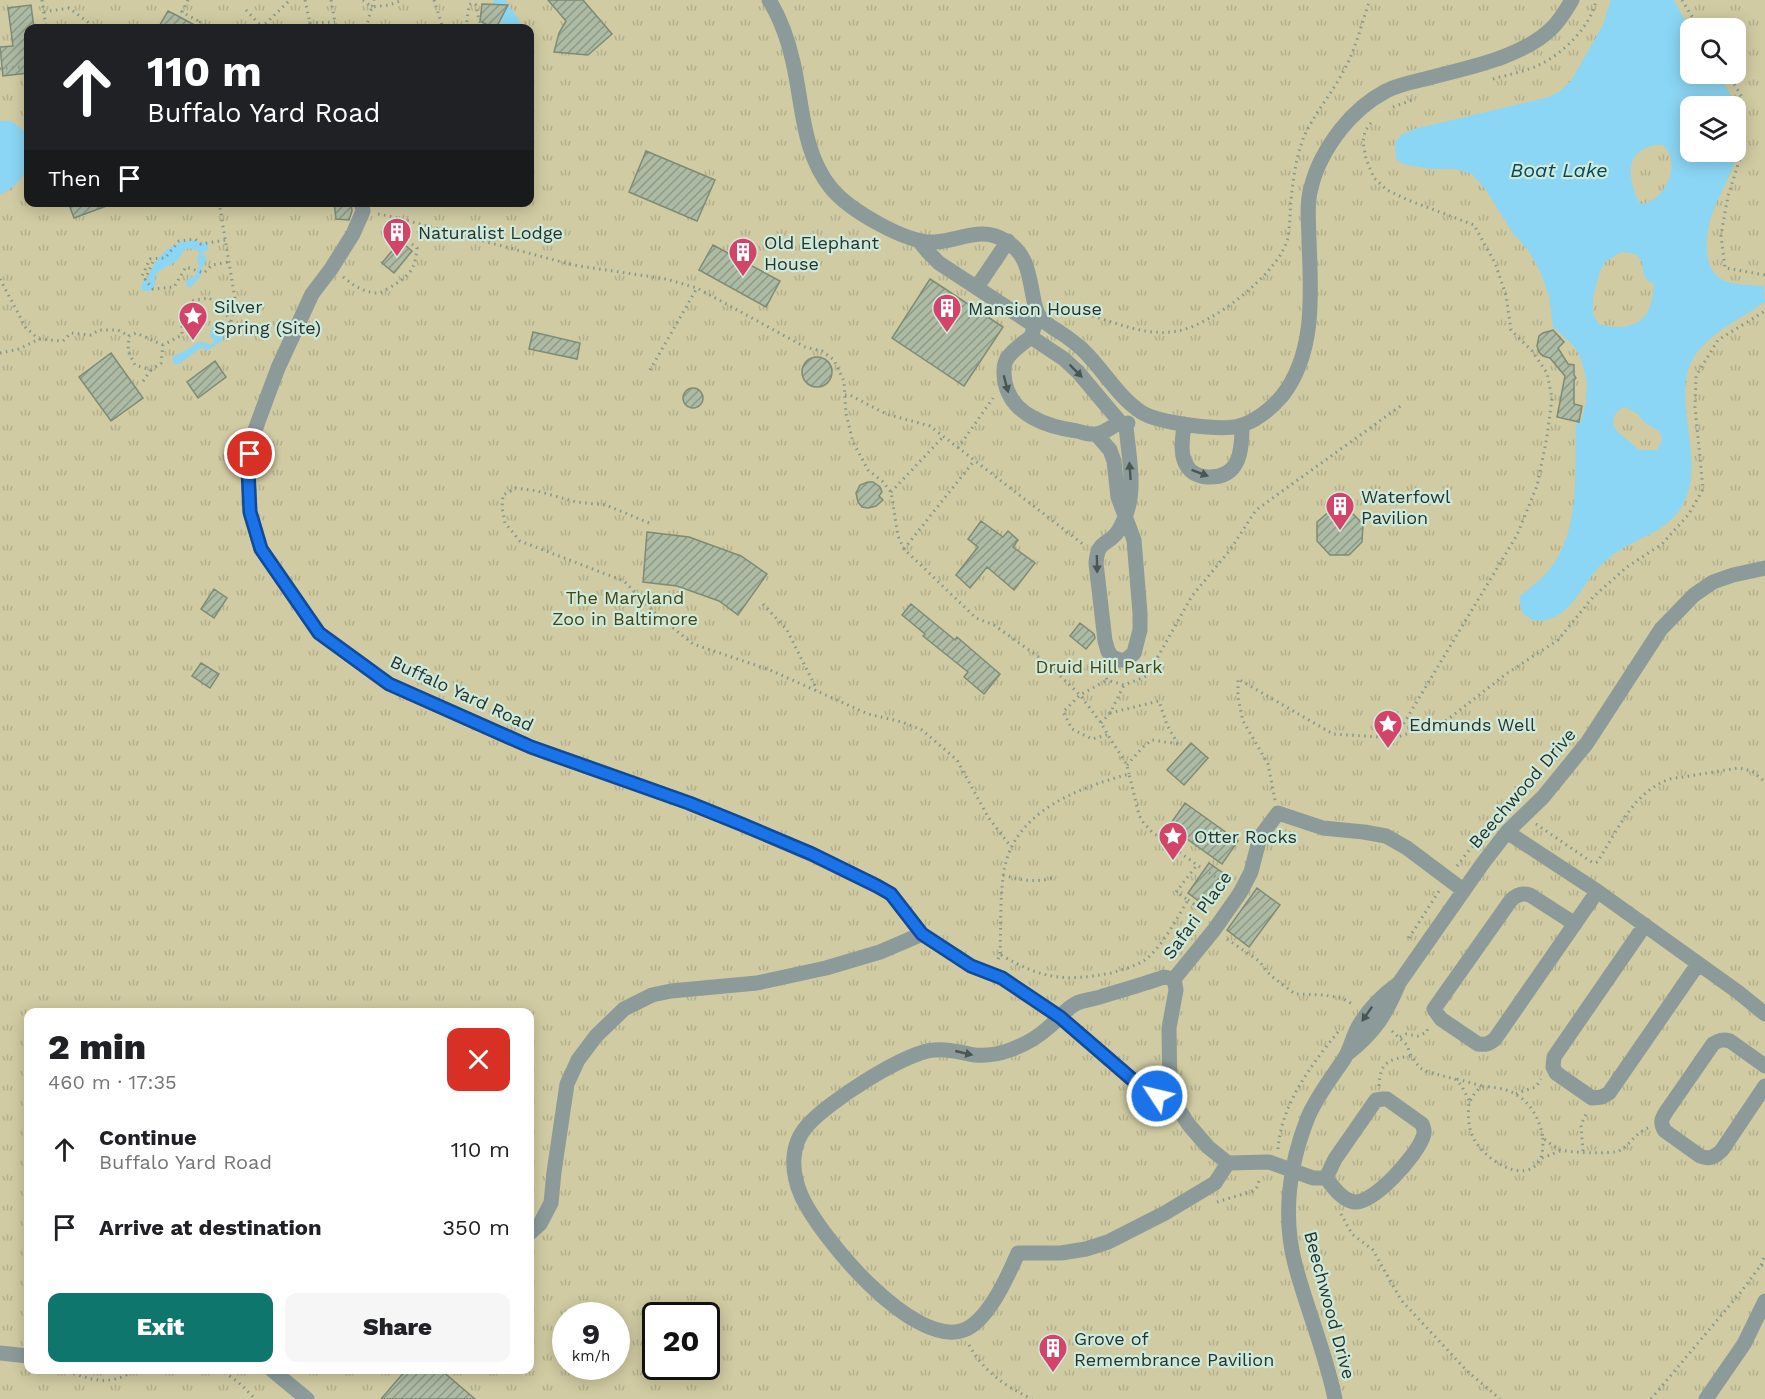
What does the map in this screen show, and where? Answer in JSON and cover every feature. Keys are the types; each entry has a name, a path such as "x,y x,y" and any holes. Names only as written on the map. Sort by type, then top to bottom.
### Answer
{"street":[{"path":"769,0 780,19 793,61 809,145 829,185 842,200 861,213 919,241 933,243 970,234 984,234 998,236 1018,250 1025,262 1034,326 1123,423 1131,498 1125,517 1117,533 1101,544 1096,563 1108,651 1112,657 1126,660 1134,653 1137,645 1140,613 1134,540 1125,517 1118,497 1114,461 1110,450 1096,435"},
{"path":"919,241 939,262 1034,326 1083,350 1129,403 1144,414 1184,424 1214,427 1242,426 1261,416 1282,396 1302,356 1309,325 1311,289 1308,209 1310,191 1317,167 1331,142 1347,121 1365,105 1388,90 1502,56 1534,42 1551,30 1564,16 1572,0"},
{"name":"Buffalo Yard Road","path":"362,207 353,234 312,294 278,368 252,438 248,470 250,512 261,549 319,633 389,684 531,747 689,803 741,824 812,854 877,886 891,894 922,934 971,966 1002,978 1060,1017 1141,1087 1157,1096 1170,1096"},
{"path":"976,287 1008,242"},
{"path":"1034,326 1005,362 1003,374 1005,386 1019,408 1044,423 1096,435 1144,414"},
{"path":"1184,424 1182,444 1187,467 1205,477 1218,477 1228,473 1235,466 1239,454 1242,426"},
{"name":"Beechwood Drive","path":"1335,1399 1321,1345 1290,1247 1288,1226 1288,1200 1292,1170 1309,1115 1347,1054 1366,1039 1379,1022 1390,1005 1399,983 1463,890 1507,832 1543,797 1581,751 1661,629 1694,595 1713,582 1765,568"},
{"path":"1278,813 1323,828 1364,832 1386,837 1407,849 1463,890"},
{"name":"Safari Place","path":"1170,1096 1169,1028 1176,990 1174,979 1217,926 1240,893 1251,872 1260,837 1278,813"},
{"path":"1507,832 1645,925 1765,1014"},
{"path":"1575,924 1530,895 1517,894 1434,1009 1441,1019 1478,1044 1490,1043 1495,1039 1575,924 1592,899"},
{"path":"1645,925 1554,1057 1553,1067 1556,1073 1592,1098 1602,1097 1609,1093 1698,964"},
{"path":"534,1229 540,1224 551,1203 567,1084 578,1060 596,1036 624,1009 652,995 671,991 757,983 826,969 880,952 922,934"},
{"path":"1174,979 1164,977 1076,1004 1032,1040 996,1055 932,1050 908,1059 833,1102 807,1125 796,1146 795,1176 800,1193 810,1212 833,1245 859,1275 880,1295 916,1320 936,1330 952,1332 964,1330 975,1324 1004,1285 1018,1253 1061,1253 1086,1249 1108,1242 1215,1184 1227,1163"},
{"path":"1765,1066 1730,1041 1725,1039 1718,1041 1713,1044 1668,1109 1661,1125 1665,1131 1700,1156 1706,1159 1712,1157 1722,1150 1765,1086"},
{"path":"1170,1096 1189,1125 1208,1147 1227,1163 1269,1162 1313,1178 1326,1178"},
{"path":"1379,1099 1387,1100 1422,1124 1423,1139 1395,1175 1365,1200 1357,1202 1346,1198 1336,1191 1326,1178 1335,1159 1373,1104 1379,1099"},
{"path":"1706,1399 1744,1344 1765,1301"},
{"path":"0,1353 24,1356"},
{"path":"277,1374 307,1399"}],"path":[{"path":"42,0 46,24"},
{"path":"188,0 182,12 204,24"},
{"path":"265,24 290,0"},
{"path":"305,0 310,23 335,22 331,0"},
{"path":"363,0 372,7 403,0"},
{"path":"367,24 374,0"},
{"path":"434,0 442,24"},
{"path":"1034,326 1062,311 1071,311 1142,331 1154,333 1178,331 1212,318 1266,273 1288,239 1294,176 1304,137 1353,53 1370,0"},
{"path":"1491,79 1517,73 1542,63 1565,46 1583,28 1596,0"},
{"path":"1682,0 1693,18"},
{"path":"467,24 469,5 472,3 477,5 481,24"},
{"path":"44,12 69,8 91,24"},
{"path":"246,10 258,24"},
{"path":"0,69 24,66"},
{"path":"1734,84 1742,97 1744,124 1742,152 1728,196 1721,235 1725,268 1765,274"},
{"path":"1392,108 1412,100"},
{"path":"1376,116 1365,131 1363,142 1366,159 1374,177 1387,190 1474,225 1499,274 1506,295 1510,330 1532,351 1546,373 1552,398 1537,486 1517,536 1395,738"},
{"path":"163,345 182,334 182,318 191,301 209,298 224,310 231,323 236,305 220,207"},
{"path":"362,207 573,265 666,279 697,288 805,347 822,351 834,360 844,381 848,423 853,442 868,470 891,492 898,536 904,549 976,618 994,625 1047,663 1080,695 1101,723 1127,765 1139,815 1143,822 1197,865 1240,893"},
{"path":"331,269 358,288 375,293 405,278 415,264 417,248 408,241 404,228 394,217"},
{"path":"225,240 201,244 195,239 179,241 165,258 150,260 142,276 153,289 174,286 186,267 204,273 212,265 228,262"},
{"path":"0,279 26,328 39,339"},
{"path":"650,370 697,288"},
{"path":"1278,813 1268,764 1243,721 1238,698 1238,679 1333,734 1395,738 1447,720 1506,674 1558,640 1593,597 1627,567 1662,544 1689,514 1703,489 1695,407 1696,376 1718,340 1765,311"},
{"path":"0,353 19,349 39,339 63,341 71,333 91,335 99,330 118,330 129,336"},
{"path":"129,336 135,333 163,345"},
{"path":"129,336 128,351 135,365 151,370"},
{"path":"142,381 161,363 163,345"},
{"path":"845,396 850,395 886,414 930,426 1097,555"},
{"path":"958,448 993,398"},
{"path":"1108,735 1092,739 1072,729 1063,712 1080,695 1107,680 1124,685 1147,676 1192,596 1230,550 1256,510 1402,405"},
{"path":"891,492 943,436"},
{"path":"904,549 974,460"},
{"path":"649,523 606,505 576,502 537,491 516,488 503,495 502,508 505,523 520,541 624,581 657,615 693,644 770,670 868,714 902,722 922,730 957,760 988,817 1011,847"},
{"path":"763,604 787,630 818,692"},
{"path":"1104,670 1107,680"},
{"path":"1101,723 1110,713 1124,685"},
{"path":"1110,713 1159,701 1167,725 1178,744 1152,740 1127,765"},
{"path":"1533,822 1593,863 1597,862 1636,802 1660,783 1670,779 1739,768 1752,771 1765,782"},
{"path":"989,973 1000,955 1003,875 1011,847 1028,824 1056,801 1087,787 1129,774"},
{"path":"1197,865 1176,892 1258,961 1270,975 1295,994 1342,998 1358,1007"},
{"path":"1003,875 1026,882 1052,878"},
{"path":"1000,955 1024,969 1050,977 1085,978 1118,971 1144,961 1162,941 1188,900"},
{"path":"1400,1037 1406,1034 1418,1036 1427,1032 1434,1009"},
{"path":"1394,1033 1407,1045 1420,1068 1484,1087 1502,1088 1516,1094 1533,1110 1542,1127 1540,1159"},
{"path":"1379,1099 1379,1080 1386,1063 1393,1058 1412,1056"},
{"path":"1516,1094 1536,1088 1547,1071 1553,1067"},
{"path":"1455,1079 1470,1102"},
{"path":"1484,1087 1478,1089 1470,1102 1468,1114 1471,1132 1481,1149 1503,1167 1521,1170 1531,1168 1540,1159 1560,1150 1600,1153 1618,1151 1636,1134 1661,1125"},
{"path":"1583,1151 1581,1125 1592,1098"},
{"path":"1543,1138 1560,1150"},
{"path":"1373,1250 1401,1300 1467,1371 1500,1399"},
{"path":"1651,1399 1763,1265 1765,1255"},
{"path":"964,1330 974,1354 986,1369 1016,1392 1032,1399"},
{"path":"76,1374 110,1381 128,1374"},
{"path":"227,1374 255,1399"}],"green space":[{"name":"Druid Hill Park","path":"0,0 1765,0 1765,1399 0,1399"}],"water":[{"path":"494,0 505,0 520,24 500,23 499,15 492,5"},
{"name":"Boat Lake","path":"1611,0 1674,0 1684,18 1680,18 1680,84 1724,84 1731,96 1680,96 1680,162 1735,162 1708,228 1708,261 1712,270 1728,282 1764,286 1765,302 1714,336 1699,350 1689,366 1685,384 1685,404 1692,465 1690,485 1677,514 1660,528 1611,556 1564,611 1549,619 1534,620 1523,613 1520,596 1542,578 1555,561 1564,543 1574,504 1576,421 1581,422 1586,402 1587,381 1580,356 1573,345 1553,327 1549,296 1540,271 1528,250 1513,233 1485,189 1472,174 1455,169 1431,169 1403,164 1396,159 1395,143 1401,135 1414,129 1549,97 1571,81 1603,25","holes":["1663,145 1669,152 1671,161 1669,180 1658,196 1650,202 1641,204 1631,178 1632,164 1642,150","1621,252 1632,253 1641,260 1644,276 1654,284 1652,299 1649,310 1638,322 1619,327 1605,326 1599,324 1593,315 1593,298 1600,271 1606,261","1625,407 1638,414 1644,422 1660,432 1662,440 1657,450 1639,450 1618,432 1613,425 1614,417 1618,410"]},
{"path":"0,121 11,121 24,131 24,173 17,183 0,195"},
{"path":"194,240 208,243 208,250 202,252 207,260 200,277 190,288 187,287 186,282 195,276 199,266 197,259 199,254 197,250 187,249 175,262 158,272 155,285 150,291 141,289 142,283 163,253 176,244"},
{"path":"219,322 226,329 221,342 206,351 202,347 179,364 173,364 173,356 197,343 203,342 211,345 214,341 210,335 213,324"}],"building":[{"path":"548,0 583,0 612,34 588,55 554,52 559,33 566,21"},
{"path":"482,4 508,5 498,24 486,24 480,21"},
{"path":"31,5 33,24 24,24 24,73 3,76 0,47 13,46 8,8"},
{"path":"168,11 193,24 160,24"},
{"path":"646,151 715,180 697,221 629,192"},
{"path":"70,207 104,207 74,218"},
{"path":"335,207 352,207 349,220 336,219"},
{"name":"Naturalist Lodge","path":"400,241 412,251 394,273 382,263"},
{"name":"Old Elephant House","path":"713,245 780,281 766,307 699,270"},
{"name":"Mansion House","path":"930,279 1003,327 964,386 892,338"},
{"path":"1553,330 1564,342 1558,348 1568,364 1574,365 1576,378 1574,380 1574,404 1582,406 1579,422 1557,417 1565,376 1550,358 1539,352 1537,346 1539,336"},
{"path":"533,332 580,343 577,359 529,349"},
{"path":"111,353 143,398 111,421 79,377"},
{"path":"817,357 828,361 832,372 828,383 817,387 806,383 802,372 806,361"},
{"path":"215,361 226,377 198,398 187,382"},
{"path":"693,388 700,391 703,398 700,405 693,408 686,405 683,398 686,391"},
{"path":"873,482 880,487 882,492 879,496 883,500 876,506 868,508 862,507 858,502 856,493 860,485"},
{"name":"Waterfowl Pavilion","path":"1331,510 1349,510 1363,524 1362,542 1349,555 1330,555 1317,541 1317,522"},
{"path":"981,521 1003,537 1008,531 1018,540 1013,547 1035,563 1014,590 987,567 970,588 956,575 978,547 968,539"},
{"path":"647,532 689,537 741,556 767,574 738,615 719,601 677,586 643,582"},
{"path":"214,589 227,598 214,618 201,609"},
{"path":"911,604 955,640 957,637 1000,674 984,694 964,677 968,672 923,636 925,634 902,615"},
{"path":"1080,623 1094,634 1095,638 1086,649 1070,636"},
{"path":"201,663 219,674 210,688 192,676"},
{"path":"1191,743 1208,758 1184,785 1167,770"},
{"path":"1185,803 1238,841 1222,864 1169,826"},
{"path":"1209,863 1226,875 1204,905 1188,893"},
{"path":"1257,888 1280,905 1249,947 1227,930"},
{"path":"403,1374 446,1374 475,1399 381,1399"}],"place":[{"name":"Naturalist Lodge","path":"397,258"},
{"name":"Old Elephant House","path":"743,278"},
{"name":"Mansion House","path":"947,334"},
{"name":"Silver Spring (Site)","path":"193,342"},
{"name":"Waterfowl Pavilion","path":"1340,532"},
{"name":"Edmunds Well","path":"1388,750"},
{"name":"Otter Rocks","path":"1173,862"},
{"name":"Grove of Remembrance Pavilion","path":"1053,1374"}],"route":[{"path":"250,454 248,470 250,512 261,549 319,633 389,684 531,747 689,803 741,824 812,854 877,886 891,894 922,934 971,966 1002,978 1060,1017 1141,1087 1157,1096"}],"park label":[{"name":"The Maryland Zoo in Baltimore","path":"625,607"}]}
